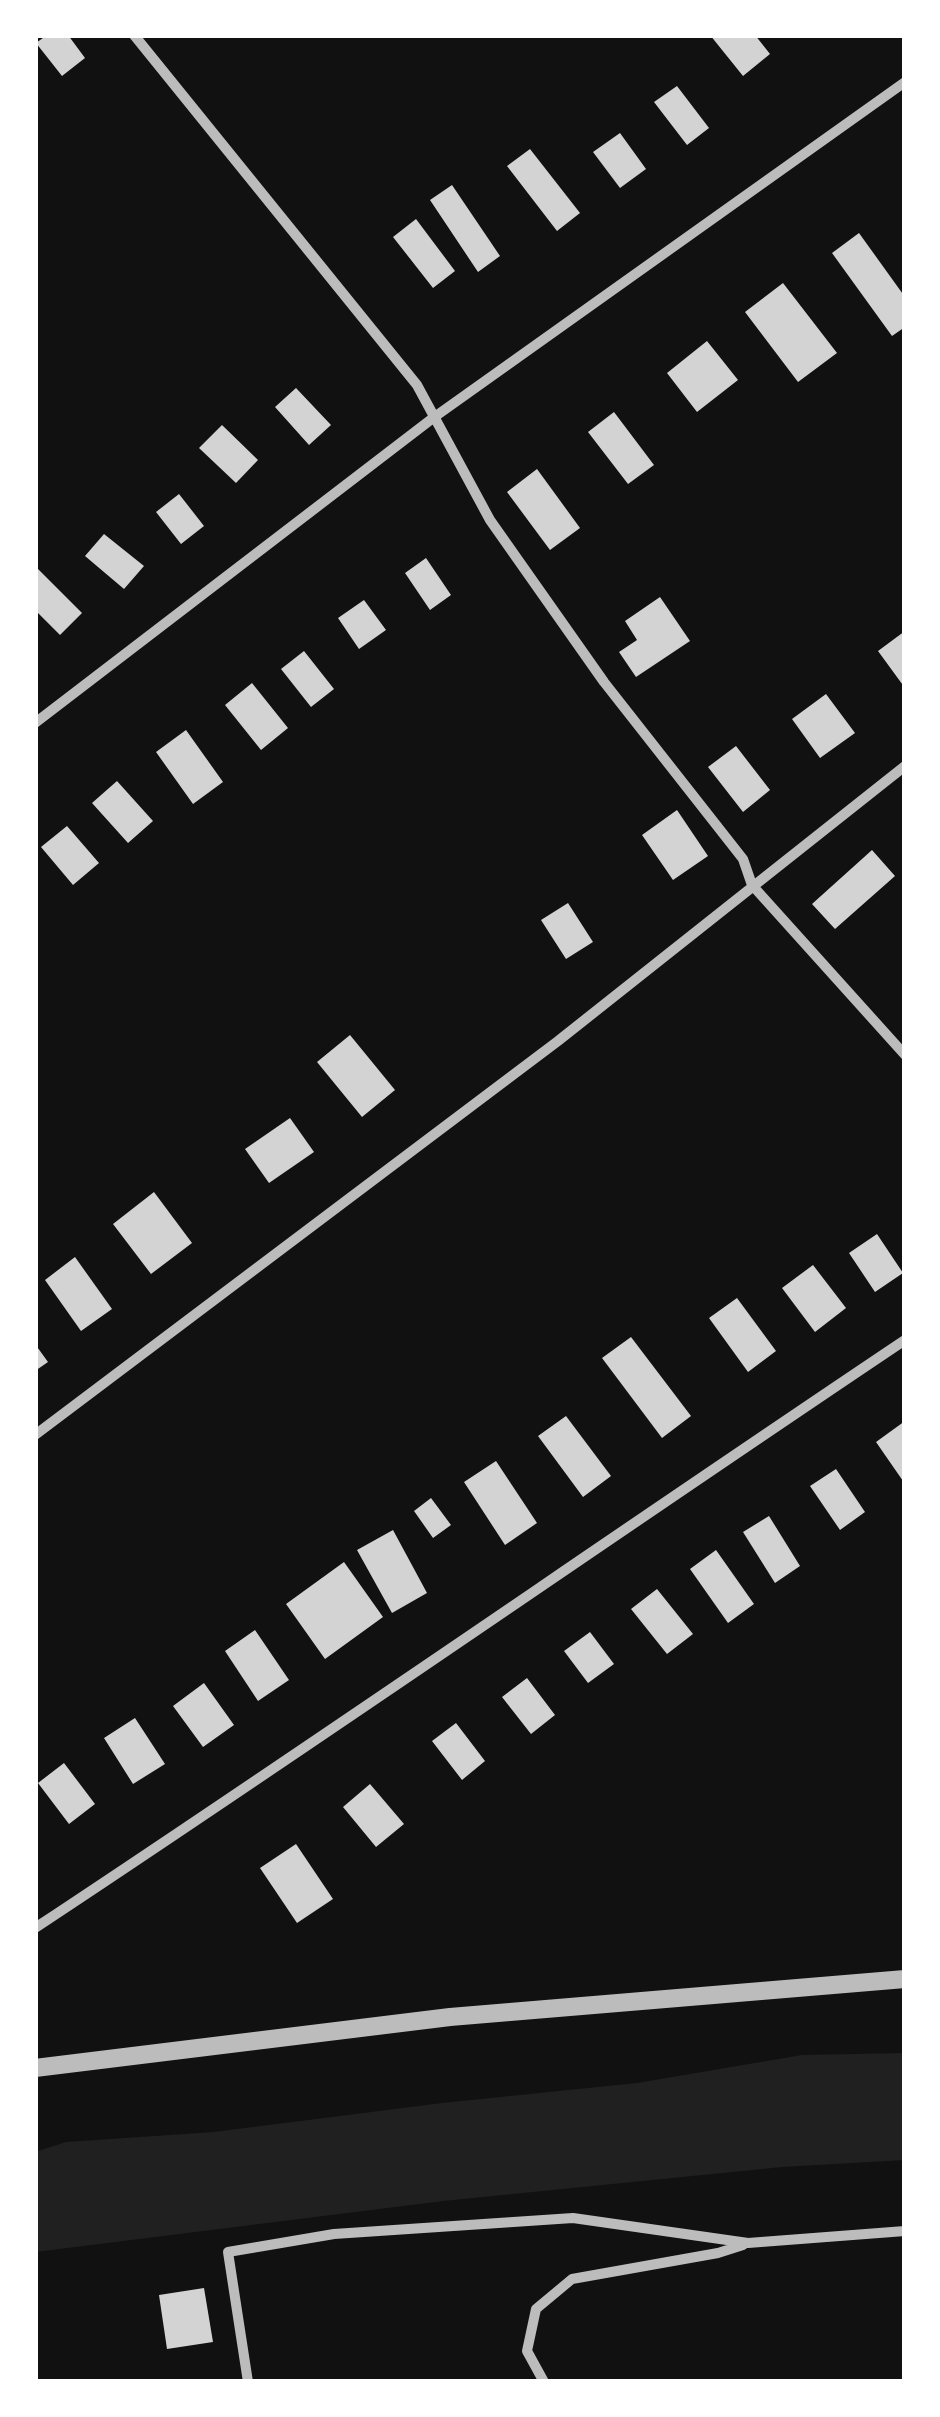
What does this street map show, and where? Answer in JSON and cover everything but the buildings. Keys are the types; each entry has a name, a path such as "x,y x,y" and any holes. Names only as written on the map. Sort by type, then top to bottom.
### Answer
{"street":[{"path":"134,35 417,384 490,520 604,682 743,859 752,885 905,1055"},
{"path":"35,723 434,418 905,82"},
{"path":"35,1435 558,1041 905,766"},
{"path":"35,1928 905,1340"},
{"path":"35,2068 450,2018 905,1979"},
{"path":"248,2382 228,2252 334,2234 573,2218 748,2243 905,2231"},
{"path":"544,2382 527,2351 536,2310 572,2279 718,2253 748,2243"}],"shaded area":[{"path":"905,2053 905,2160 782,2167 443,2201 35,2252 35,2152 66,2142 214,2132 637,2083 802,2055"}]}
